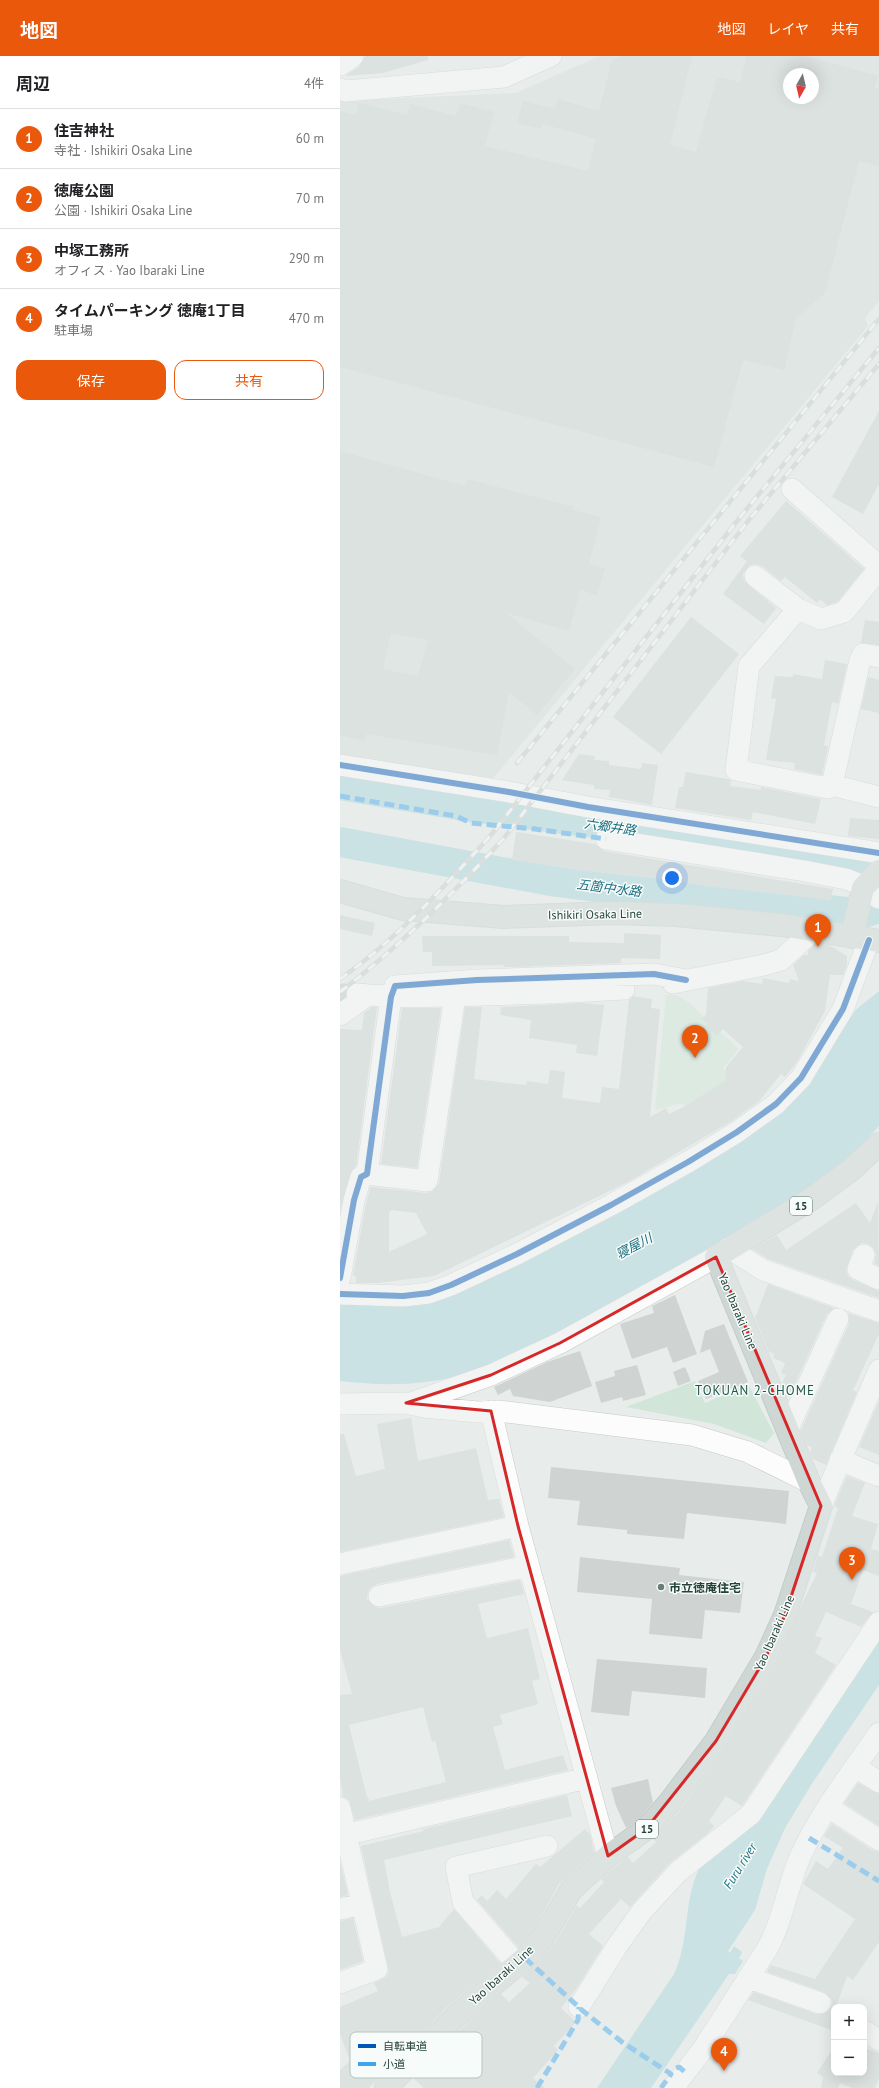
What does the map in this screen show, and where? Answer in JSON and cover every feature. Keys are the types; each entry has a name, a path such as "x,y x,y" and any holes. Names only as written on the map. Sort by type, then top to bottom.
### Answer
{"main road":[{"path":"864,935 869,889"},
{"name":"Ishikiri Osaka Line","path":"340,891 403,909 504,917 657,913 742,920 864,935"},
{"name":"15","path":"722,1252 810,1200 851,1170 879,1144"},
{"name":"Yao Ibaraki Line","path":"440,2032 456,2016 517,1964 546,1933 571,1890 608,1856 646,1830 669,1803 716,1741 766,1657 785,1615 822,1506 809,1482 788,1429 722,1252"},
{"name":"Yao Ibaraki Line","path":"386,2088 396,2078"}],"street":[{"path":"340,65 353,56"},
{"path":"340,90 346,91 504,77 551,56"},
{"path":"792,489 879,566"},
{"path":"755,576 798,609 821,619 844,612 879,569"},
{"path":"798,609 749,666 736,770 828,788 832,785 879,797"},
{"path":"832,785 871,655"},
{"path":"340,765 531,796 588,807 879,853"},
{"path":"606,840 840,877 869,889"},
{"path":"340,1015 362,994 391,997 455,996 575,992 652,987 764,965 781,960 806,937 811,929"},
{"path":"340,1294 370,1296 410,1295 429,1293 451,1285 517,1254 611,1206 737,1132 776,1104 801,1078 843,1009 864,935"},
{"path":"367,1174 391,997 395,986 477,980 654,974 686,980"},
{"path":"340,1278 347,1199 361,1177 367,1174 427,1181 455,996"},
{"path":"406,1403 436,1395 490,1375 560,1343 722,1252 763,1270 879,1311"},
{"path":"864,1255 858,1269 879,1279"},
{"path":"788,1429 838,1319"},
{"path":"822,1506 879,1370"},
{"path":"340,1404 406,1403 435,1408 491,1411 582,1420 692,1434 748,1452 809,1482"},
{"path":"491,1411 518,1526 608,1856"},
{"path":"840,1460 879,1476"},
{"path":"340,1564 518,1526"},
{"path":"380,1596 529,1566"},
{"path":"579,2007 617,1946 657,1894 678,1872 751,1814 879,1622"},
{"path":"672,2088 703,2049 772,1940 799,1858 815,1827 879,1733"},
{"path":"856,1767 879,1782"},
{"path":"343,1836 587,1778"},
{"path":"828,1807 879,1840"},
{"path":"340,1808 343,1836 378,1969 340,1983"},
{"path":"517,1964 463,1902 456,1867 547,1846"},
{"path":"340,1910 362,1904"},
{"path":"749,1978 820,2003"},
{"path":"867,2033 879,2040"}],"highlighted area":[{"path":"716,1257 821,1506 785,1615 766,1657 716,1741 646,1829 608,1856 518,1526 491,1411 406,1403 491,1375 560,1343"}],"shaded area":[{"path":"600,56 879,56 879,301 865,318 868,326 495,776 488,781 340,761 340,101 516,93"}],"green space":[{"path":"666,995 677,995 688,1002 739,1049 723,1068 739,1084 691,1115 682,1103 655,1110"},
{"path":"695,1381 705,1403 748,1384 774,1433 766,1443 714,1424 626,1407"}],"water":[{"name":"寝屋川","path":"879,991 879,1126 855,1151 801,1194 743,1231 652,1281 584,1321 511,1358 447,1379 401,1384 371,1384 340,1381 340,1299 403,1302 719,1151 858,1008"},
{"name":"Furu river","path":"879,1641 879,1685 813,1782 785,1828 767,1869 755,1910 728,1951 730,1953 734,1946 742,1952 739,1958 743,1961 735,1974 729,1974 651,2088 597,2088 674,1974 683,1946 692,1888 696,1874 703,1861"}],"building":[{"path":"365,56 428,56 428,60 383,73 345,76 360,66"},
{"path":"622,56 692,56 670,145 696,152 717,77 740,82 747,56 806,56 878,76 874,88 879,89 879,166 859,161 825,293 796,318 784,370 743,360 714,467 340,367 340,111 356,115 359,103 407,115 410,104 456,116 460,103 494,112 485,146 588,171 596,139 543,124 542,129 517,123 523,101 555,109 558,99 599,111 612,60"},
{"path":"879,411 879,484 863,514 832,497"},
{"path":"340,451 465,486 467,479 574,507 573,510 601,517 589,564 605,568 597,595 580,590 569,631 506,613 575,669 537,715 509,692 497,755 366,734 365,741 340,735","holes":["391,633 428,640 418,676 383,669"]},
{"path":"786,501 864,569 837,602 827,605 820,599 817,603 785,577 781,581 762,566 756,564 750,565 743,574 744,581 776,608 764,624 723,594 747,561 740,556"},
{"path":"691,617 739,654 661,754 613,717"},
{"path":"865,620 879,622 879,645 861,643"},
{"path":"825,660 847,664 838,704 832,702 824,745 828,746 822,775 794,769 795,763 766,760 776,699 771,698 775,676 793,677 793,674 822,679"},
{"path":"868,677 879,680 879,713 861,709"},
{"path":"579,754 595,756 594,760 609,761 609,765 641,769 642,763 658,765 652,805 609,797 610,790 594,789 594,785 562,780"},
{"path":"686,772 728,779 731,780 730,786 761,790 761,787 821,799 815,824 753,812 751,820 675,808 679,787 683,787"},
{"path":"850,818 879,820 879,839 848,836"},
{"path":"516,832 595,844 604,851 833,889 831,900 585,871 512,860"},
{"path":"340,915 375,923 372,936 340,929"},
{"path":"624,933 661,935 660,959 621,958 621,963 515,967 504,967 504,965 432,966 432,952 423,952 422,936 569,936 569,942 624,943"},
{"path":"816,943 829,945 847,956 847,964 843,975 830,975 825,1011 797,1062 785,1077 781,1074 759,1101 730,1122 628,1182 434,1276 377,1283 356,1283 356,1276 353,1276 366,1203 371,1187 426,1193 432,1192 439,1183 465,1007 482,1007 474,1079 526,1085 527,1081 548,1084 550,1070 565,1072 562,1098 600,1103 602,1087 619,1089 629,1000 633,996 652,999 651,1008 660,1009 650,1117 666,1108 669,1114 684,1107 725,1081 726,1067 743,1047 723,1029 717,1036 706,1026 708,1024 702,1019 706,1014 708,988 743,981 762,984 763,978 789,983 790,979 799,981 793,965 804,955 808,955 808,951","holes":["392,1210 416,1213 427,1234 389,1252 389,1212"]},
{"path":"581,1003 604,1005 597,1056 576,1053 577,1045 529,1038 531,1020 500,1015 501,1007"},
{"path":"372,1007 377,1007 356,1166 350,1174 340,1210 340,1029 362,1030 364,1013"},
{"path":"402,1008 441,1008 417,1168 381,1164"},
{"path":"878,1202 879,1266 874,1263 876,1254 873,1248 868,1244 862,1243 853,1250 846,1270 848,1276 853,1280 879,1291 879,1298 768,1259 753,1249 777,1235 786,1250 856,1203 870,1223"},
{"path":"768,1284 834,1308 827,1314 789,1397 782,1383 786,1375 781,1373 785,1363 773,1358 774,1354 769,1352 755,1318"},
{"path":"675,1295 697,1354 673,1363 667,1347 632,1359 620,1324 654,1313 652,1306"},
{"path":"848,1313 879,1323 879,1334 853,1390 857,1392 826,1465 813,1459 810,1452 812,1447 807,1445 801,1430 849,1324"},
{"path":"724,1324 748,1382 706,1399 698,1381 719,1372 710,1349 700,1353 705,1331"},
{"path":"580,1351 592,1386 550,1402 513,1396 510,1389 498,1395 494,1387 547,1362"},
{"path":"637,1365 646,1395 623,1401 622,1397 601,1403 595,1382 615,1376 614,1371"},
{"path":"685,1367 691,1381 678,1386 673,1372"},
{"path":"879,1401 879,1455 859,1447"},
{"path":"411,1418 418,1461 476,1448 488,1500 499,1499 504,1517 340,1552 340,1434 344,1434 356,1476 385,1469 377,1424"},
{"path":"551,1467 789,1491 786,1524 687,1513 684,1539 627,1534 627,1530 577,1525 580,1501 548,1498"},
{"path":"847,1476 865,1483 852,1516 878,1524 871,1549 879,1551 879,1576 863,1570 851,1604 873,1612 861,1627 826,1612 815,1636 822,1638 815,1653 836,1665 742,1806 726,1796 709,1821 714,1826 707,1834 669,1864 630,1907 621,1899 589,1934 603,1946 576,1989 561,2008 576,2022 554,2046 558,2050 533,2078 545,2088 422,2088 423,2087 413,2078 482,2078 482,2032 458,2032 501,1994 509,2002 530,1983 522,1977 556,1941 577,1905 580,1908 604,1882 601,1879 616,1866 628,1857 633,1863 656,1842 653,1839 679,1811 726,1748 777,1663 817,1573 813,1572 818,1555 822,1557 838,1508 834,1506"},
{"path":"509,1540 514,1557 377,1584 371,1587 368,1592 367,1599 375,1607 381,1608 520,1580 524,1594 478,1604 487,1638 528,1628 540,1679 532,1681 538,1704 500,1715 503,1724 493,1727 505,1770 563,1755 568,1770 355,1820 349,1800 342,1796 340,1779 340,1695 352,1694 340,1650 340,1576","holes":["423,1707 432,1742 435,1741 446,1782 369,1801 349,1725"]},
{"name":"市立徳庵住宅","path":"580,1557 680,1568 679,1575 744,1582 740,1613 705,1610 702,1639 649,1634 652,1599 577,1592"},
{"path":"597,1659 707,1668 705,1698 632,1691 629,1716 591,1712"},
{"path":"648,1779 653,1802 638,1820 626,1828 616,1806 611,1788"},
{"path":"858,1783 879,1794 879,1826 844,1803"},
{"path":"567,1795 572,1816 384,1860 390,1892 402,1937 439,1927 454,1909 500,1963 447,2007 423,2032 350,2032 350,2061 340,2034 340,2007 378,1991 374,1983 386,1977 389,1972 361,1846 424,1831 423,1829"},
{"path":"832,1824 872,1850 879,1852 879,1942 853,1980 847,1976 837,2004 831,2004 832,2000 824,1992 767,1972 771,1965 815,1979 855,1919 803,1884 816,1861 828,1869 843,1848 824,1836"},
{"path":"585,1829 590,1834 594,1852 559,1884 536,1926 518,1947 477,1900 482,1895 487,1901 497,1890 506,1899 536,1864 540,1867"},
{"path":"340,1862 348,1895 340,1897"},
{"path":"353,1918 363,1961 340,1970 340,1921"},
{"path":"754,1992 816,2014 827,2012 831,2007 831,2030 748,2000"},
{"path":"867,2049 879,2053 879,2078 875,2088 852,2088 840,2083 838,2088 821,2088 823,2077 817,2073 831,2052 831,2076 867,2076"},
{"path":"350,2061 350,2078 379,2078 369,2088 340,2088 340,2070"}],"waterway":[{"name":"六郷井路","path":"340,785 470,807 603,824 723,842 856,865 879,872"},
{"name":"五箇中水路","path":"340,842 551,881 613,889 854,912 870,911 879,906"}],"tunnel":[{"path":"340,994 357,994"}],"railway":[{"path":"517,763 879,319"},
{"path":"340,979 381,947 419,912 491,835 741,516 879,348"},
{"path":"340,992 405,938 504,838 748,521 879,364"}],"marked path":[{"path":"340,796 456,816 471,823 535,829 606,839"},
{"path":"809,1838 879,1881"},
{"path":"525,1958 583,2011 622,2042 671,2074 661,2088"},
{"path":"537,2088 578,2020 579,2007"},
{"path":"676,2068 679,2067 685,2072"}],"cycle path":[{"path":"340,765 509,792 588,807 879,853"},
{"path":"340,1294 403,1296 429,1293 451,1285 517,1254 611,1205 688,1162 737,1132 776,1104 801,1078 843,1009 869,940"},
{"path":"340,1278 354,1200 361,1177 367,1174 391,997 395,986 477,980 654,974 686,980"}],"place":[{"name":"住吉神社","path":"818,947"},
{"name":"徳庵公園","path":"695,1058"},
{"name":"中塚工務所","path":"852,1580"},
{"name":"市立徳庵住宅","path":"661,1587"},
{"name":"タイムパーキング 徳庵1丁目","path":"724,2071"}],"district":[{"name":"TOKUAN 2-CHOME","path":"755,1390"}]}
